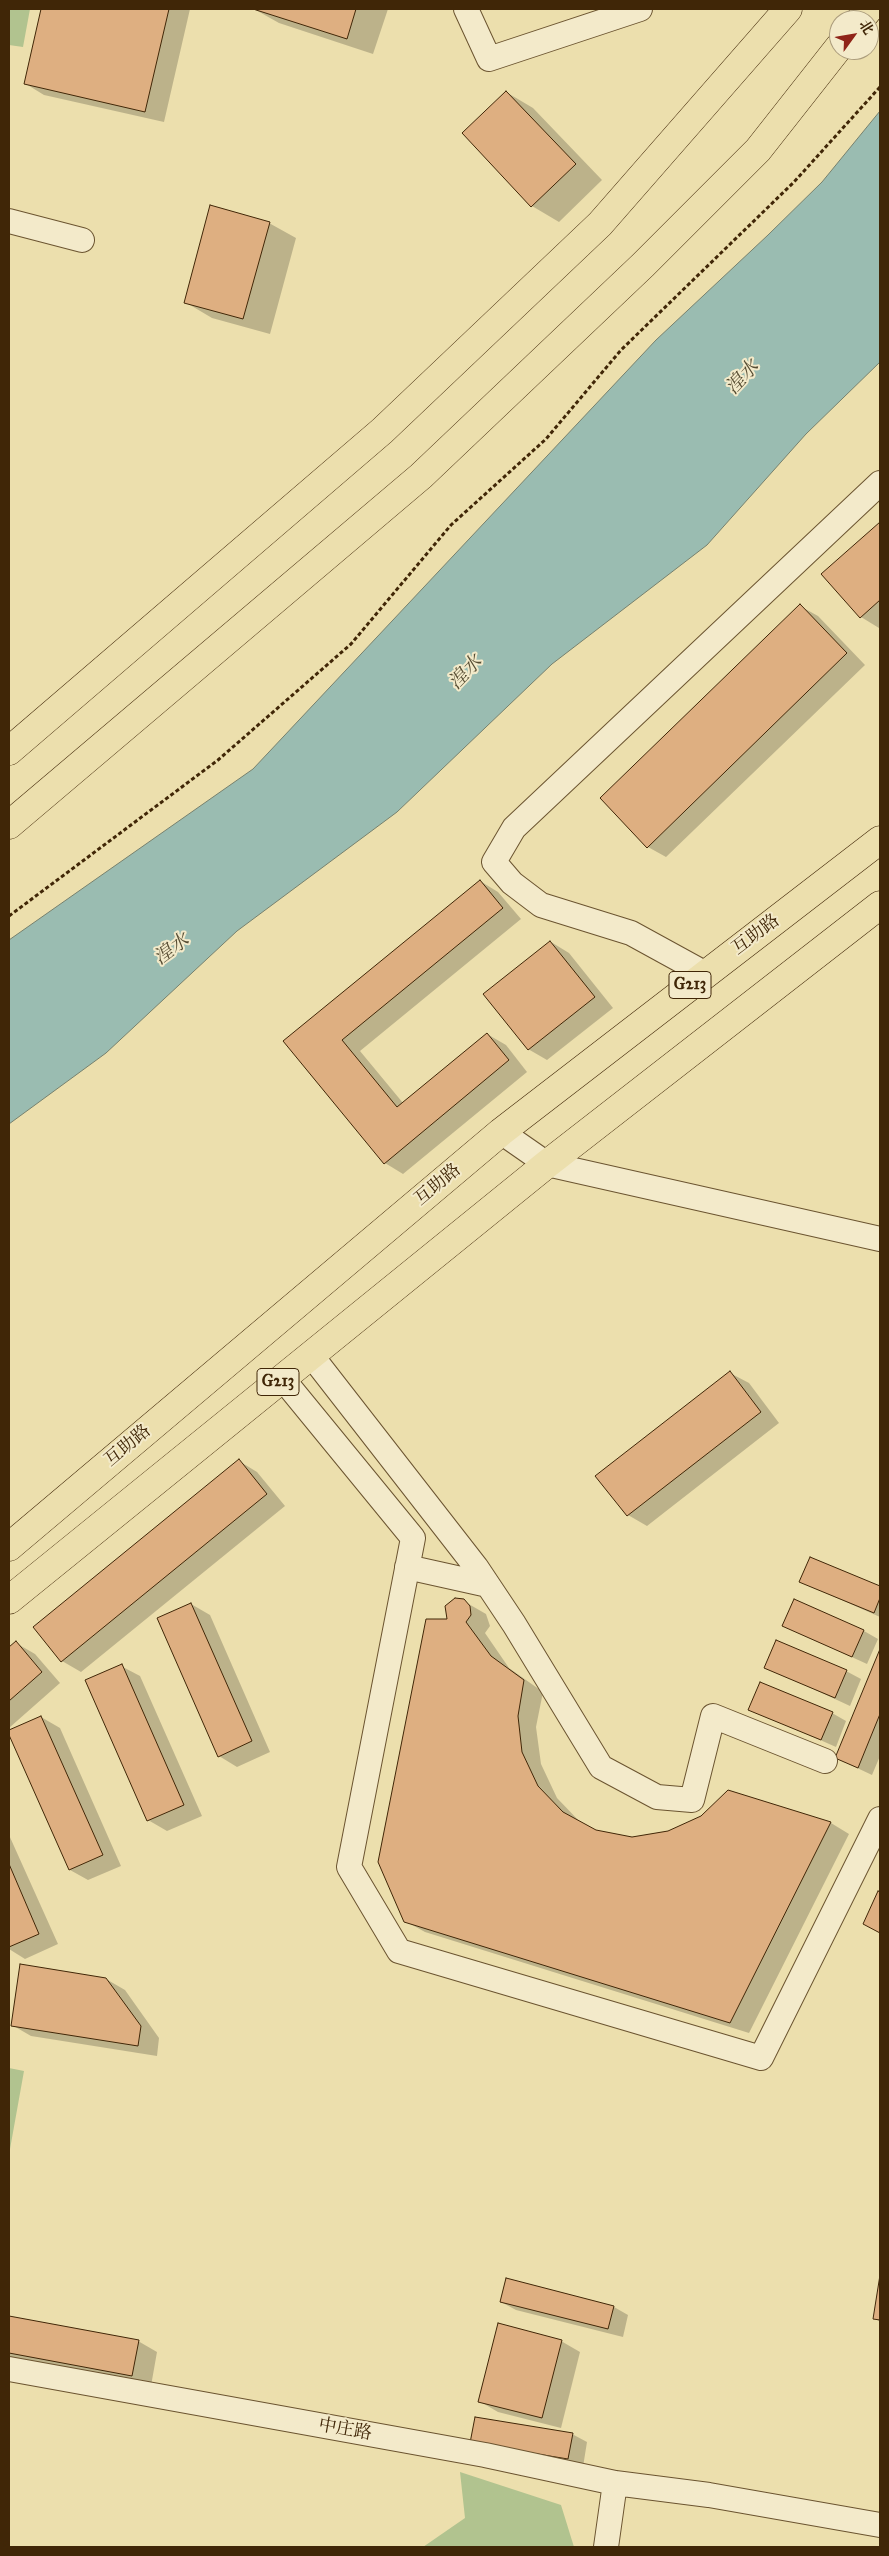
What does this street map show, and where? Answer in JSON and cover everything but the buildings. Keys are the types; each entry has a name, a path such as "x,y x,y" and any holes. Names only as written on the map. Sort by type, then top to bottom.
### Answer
{"main road":[{"path":"9,751 382,431 593,231 788,9"},
{"path":"9,825 421,476 643,265 758,150 829,60"},
{"name":"互助路","path":"9,1547 501,1132 704,973 880,840"},
{"name":"G213","path":"10,1595 311,1355 546,1164 880,905"}],"street":[{"path":"466,9 489,59 589,18 640,9"},
{"path":"9,220 82,240"},
{"path":"704,973 631,934 541,905 512,883 494,862 514,828 880,483"},
{"path":"501,1132 546,1164 880,1239"},
{"path":"311,1355 482,1576 601,1767 657,1797 692,1800 712,1716 825,1761"},
{"path":"282,1378 413,1538 349,1867 399,1952 761,2058 880,1819"},
{"path":"407,1567 482,1576"},
{"name":"中庄路","path":"9,2369 485,2455 616,2483 709,2495 880,2525"},
{"path":"606,2547 616,2483"}],"path":[{"path":"9,916 218,760 351,644 451,525 546,439 621,350 794,182 880,88"}],"green space":[{"path":"9,9 30,9 23,47 9,45"},
{"path":"9,2068 24,2071 10,2149 9,2149"},
{"path":"460,2472 561,2505 574,2547 423,2547 465,2518"}],"water":[{"name":"湟水","path":"880,111 880,362 806,434 707,545 552,664 397,812 237,931 106,1053 9,1124 9,940 253,769 656,340 822,182"}]}
